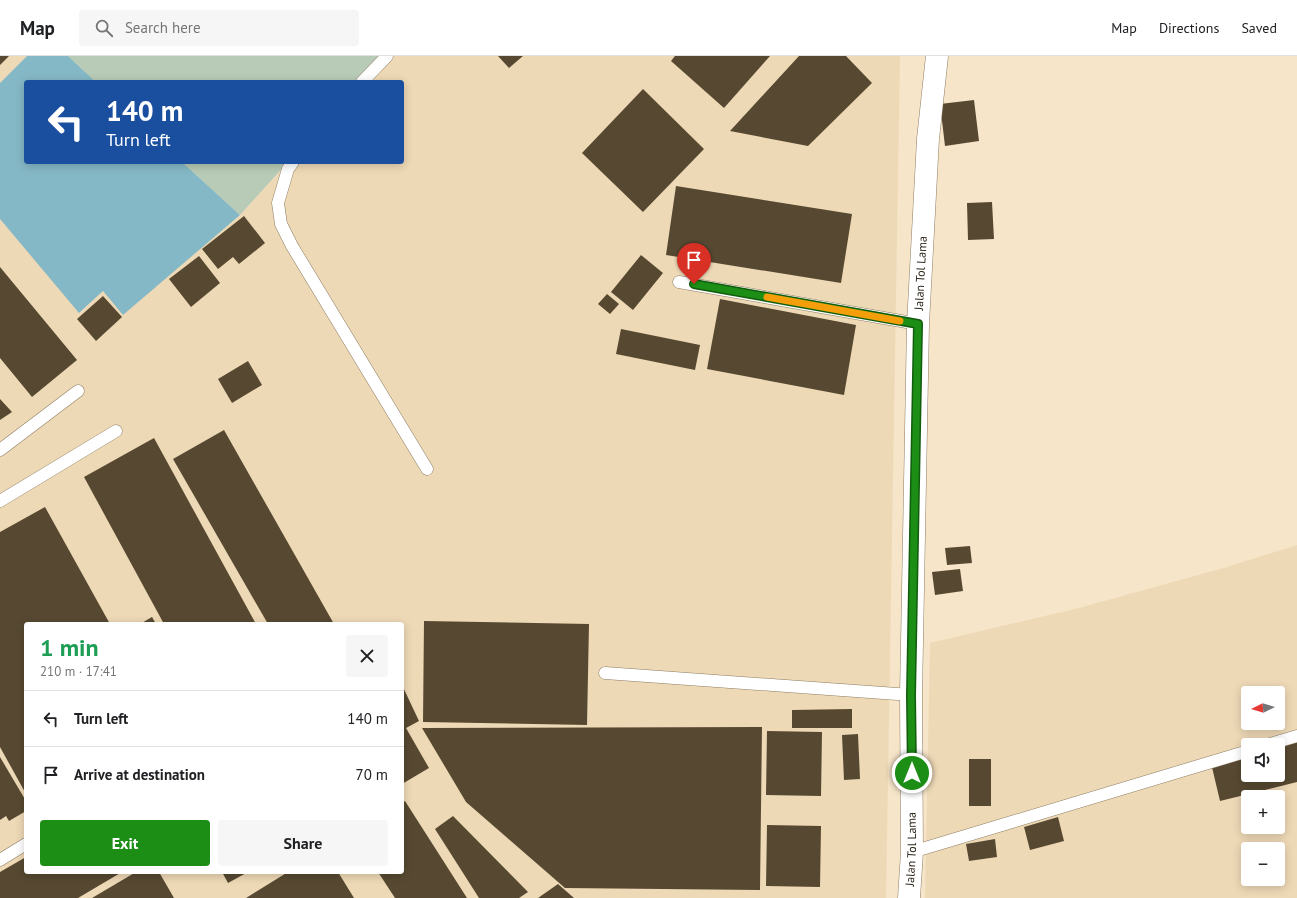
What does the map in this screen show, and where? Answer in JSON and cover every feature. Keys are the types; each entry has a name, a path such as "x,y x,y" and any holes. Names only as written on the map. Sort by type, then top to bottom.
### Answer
{"street":[{"name":"Jalan Tol Lama","path":"909,898 912,852 911,695 918,324 928,139 937,56"}],"lane":[{"path":"364,80 387,56"},
{"path":"292,164 288,169 278,203 281,224 292,246 426,469"},
{"path":"680,282 918,324"},
{"path":"0,450 78,391"},
{"path":"0,501 116,431"},
{"path":"605,673 911,695"},
{"path":"1285,740 1297,736"},
{"path":"912,852 1241,753"},
{"path":"0,860 24,845"}],"shaded area":[{"path":"0,56 27,56 0,83"},
{"path":"385,56 900,56 886,898 0,898 0,219 80,313 103,291 240,215 286,164 404,164 404,80 363,80"},
{"path":"1297,545 1297,898 925,898 930,643 1079,608 1227,567"}],"green space":[{"path":"68,56 385,56 363,80 94,80"},
{"path":"184,164 286,164 240,215"}],"water":[{"path":"27,56 68,56 94,80 24,80 24,164 184,164 240,215 123,315 103,291 79,313 0,219 0,83"}],"building":[{"path":"0,56 9,56 0,65"},
{"path":"498,56 523,56 509,68"},
{"path":"675,56 770,56 724,108 671,61"},
{"path":"799,56 846,56 872,83 808,146 730,131"},
{"path":"643,89 704,149 643,212 582,153"},
{"path":"974,100 979,141 945,146 940,104"},
{"path":"676,186 852,214 841,283 666,255"},
{"path":"992,202 994,239 968,240 967,203"},
{"path":"244,216 265,243 239,264 233,257 218,269 202,249"},
{"path":"641,255 663,273 633,310 611,292"},
{"path":"199,256 220,283 191,307 169,279"},
{"path":"0,267 77,360 32,397 0,358"},
{"path":"607,294 619,304 610,314 598,304"},
{"path":"103,296 122,317 96,341 77,319"},
{"path":"720,299 856,325 844,395 707,369"},
{"path":"621,329 700,345 695,370 616,354"},
{"path":"248,361 262,385 232,403 218,379"},
{"path":"0,399 12,412 0,420"},
{"path":"224,430 333,622 267,622 173,459"},
{"path":"154,438 255,622 163,622 84,477"},
{"path":"45,507 109,622 24,622 24,790 0,747 0,532"},
{"path":"970,546 972,563 947,565 945,548"},
{"path":"960,569 963,591 935,595 932,572"},
{"path":"152,617 155,622 143,622"},
{"path":"424,621 589,624 587,725 423,722"},
{"path":"404,689 419,721 406,728 429,768 404,783"},
{"path":"852,709 852,728 792,728 792,710"},
{"path":"762,727 760,890 565,888 466,802 422,728"},
{"path":"767,731 822,732 821,796 766,795"},
{"path":"858,734 860,779 844,780 842,735"},
{"path":"1297,741 1297,782 1265,790 1241,790 1241,796 1220,801 1211,763 1241,755 1241,782 1285,782 1285,744"},
{"path":"0,757 24,798 24,812 9,821 6,816 0,820"},
{"path":"969,759 991,759 991,806 969,806"},
{"path":"405,801 467,898 395,898 379,874 404,874"},
{"path":"453,816 528,892 519,898 479,898 435,829"},
{"path":"1058,817 1064,841 1030,850 1024,827"},
{"path":"767,825 821,826 820,887 766,886"},
{"path":"995,839 997,857 969,861 966,844"},
{"path":"24,858 24,874 119,874 78,898 0,898 0,872"},
{"path":"133,874 160,874 174,898 92,898"},
{"path":"223,874 244,874 228,883"},
{"path":"285,874 339,874 354,898 246,898"},
{"path":"558,884 574,898 538,898"}],"slow traffic":[{"path":"767,297 900,321"}],"route":[{"path":"694,284 918,324 911,695 912,773"}]}
